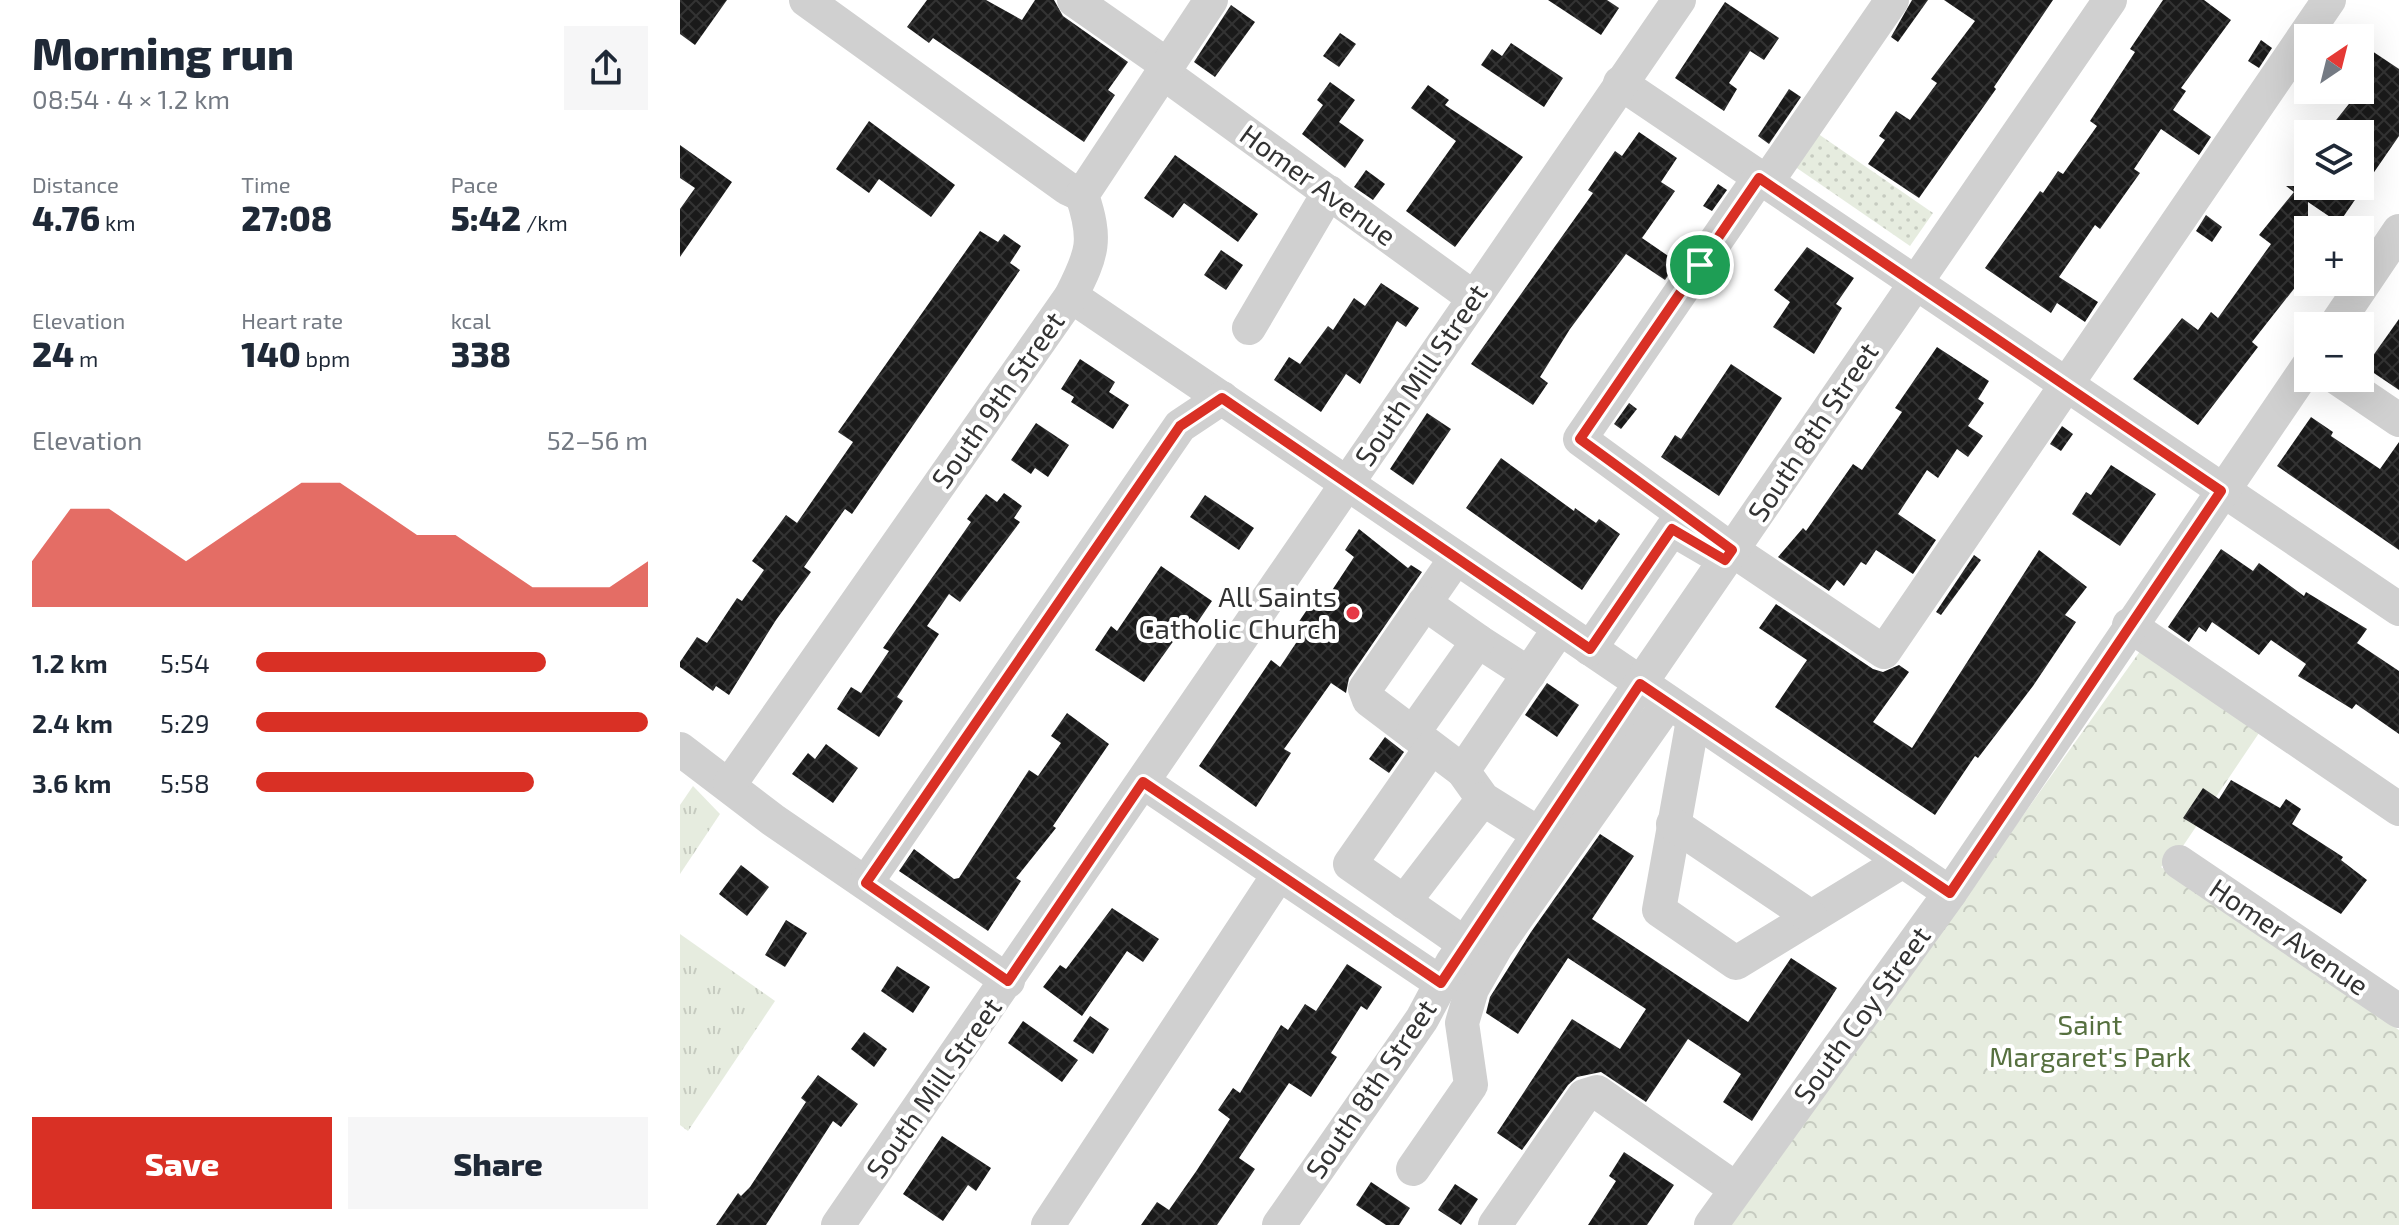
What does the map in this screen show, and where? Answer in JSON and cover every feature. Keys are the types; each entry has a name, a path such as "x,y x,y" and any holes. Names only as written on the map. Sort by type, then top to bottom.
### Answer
{"street":[{"path":"806,0 1067,188 1082,195 1211,0"},
{"name":"Homer Avenue","path":"1074,0 1474,298"},
{"name":"South Mill Street","path":"838,1225 1679,0"},
{"path":"1892,0 1580,439 1729,555 1884,652 2329,0"},
{"name":"South 8th Street","path":"1279,1225 1422,1019 1465,944 1539,834 1667,702 1729,555 2110,0"},
{"path":"1620,83 2399,609"},
{"path":"1249,328 1329,192"},
{"name":"South 9th Street","path":"730,784 1071,296 1090,259 1094,231 1082,195"},
{"path":"2344,312 2399,231"},
{"path":"1071,296 1950,893"},
{"name":"South Coy Street","path":"1711,1225 1950,893 2294,386"},
{"path":"2358,392 2399,420"},
{"path":"866,883 1180,426 1222,398"},
{"path":"1590,649 1672,529 1729,555"},
{"path":"1456,558 1365,689 1369,700 1463,771 1483,799 1539,834"},
{"path":"1424,603 1529,674"},
{"path":"2129,625 2399,809"},
{"path":"1463,771 1559,629"},
{"path":"1465,944 1350,864 1478,641"},
{"path":"1667,702 1673,824 1659,910 1736,963 1903,861"},
{"path":"1413,1169 1471,1085 1462,1023 1472,989 1496,947 1667,702"},
{"path":"680,749 730,784 773,820 1008,981"},
{"path":"1143,782 1441,983"},
{"path":"1404,902 1483,799"},
{"path":"1673,824 1811,917"},
{"name":"Homer Avenue","path":"2179,862 2399,1011"},
{"path":"1048,1225 1279,874"},
{"path":"1495,1225 1584,1096 1597,1092 1736,1189"}],"green space":[{"path":"1814,131 1933,213 1910,246 1791,164"},
{"name":"Saint Margaret's Park","path":"2143,647 2261,730 2183,846 2161,867 2399,1030 2399,1225 1731,1225"},
{"path":"693,786 720,814 680,874 680,805"},
{"path":"680,934 775,1001 688,1131 680,1125"}],"building":[{"path":"680,0 727,0 695,45 680,34"},
{"path":"927,0 986,0 1022,20 1035,0 1054,0 1063,16 1128,62 1108,90 1115,95 1084,142 933,38 929,43 907,27"},
{"path":"1548,0 1607,0 1619,8 1601,35"},
{"path":"1912,0 1928,0 1898,42 1891,37"},
{"path":"1944,0 2053,0 1994,87 1996,89 1919,198 1868,164 1885,140 1879,136 1896,111 1910,120 1937,83 1931,79 1975,21"},
{"path":"2163,0 2204,0 2231,20 2181,88 2186,91 2173,110 2211,137 2199,155 2161,129 2134,169 2140,173 2100,229 2095,225 2059,277 2098,302 2085,322 2057,303 2051,313 1985,268 2040,191 2043,193 2058,171 2063,174 2097,126 2090,121 2135,52 2130,49"},
{"path":"1725,2 1779,38 1764,60 1750,51 1729,83 1737,89 1724,111 1675,78"},
{"path":"1231,5 1255,22 1215,77 1194,62"},
{"path":"1340,33 1356,44 1339,67 1323,56"},
{"path":"2261,40 2272,48 2259,68 2248,61"},
{"path":"1511,43 1563,78 1544,107 1481,65 1492,49 1502,56"},
{"path":"2374,52 2399,69 2399,136 2374,172 2374,120 2336,120 2349,104 2374,104"},
{"path":"1330,82 1355,100 1339,122 1364,140 1345,168 1302,134 1323,105 1317,100"},
{"path":"1428,85 1449,100 1445,105 1523,157 1455,247 1406,211 1456,141 1411,108"},
{"path":"1789,89 1801,97 1769,144 1758,136"},
{"path":"869,121 955,185 931,217 879,179 869,193 836,169"},
{"path":"1639,132 1677,158 1661,182 1675,191 1642,238 1677,262 1665,280 1626,254 1570,329 1540,377 1548,383 1533,405 1471,364 1593,193 1588,190 1615,151 1622,156"},
{"path":"680,145 732,182 680,257 680,209 695,188 680,178"},
{"path":"1175,155 1258,214 1238,242 1184,203 1173,218 1144,198"},
{"path":"1366,170 1385,184 1373,200 1354,187"},
{"path":"1718,184 1727,190 1712,211 1703,206"},
{"path":"2294,192 2294,200 2355,200 2344,216 2329,216 2308,202 2308,216 2294,216 2294,289 2252,342 2258,347 2198,425 2133,379 2182,318 2198,330 2211,312 2218,318 2271,244 2259,235"},
{"path":"2206,215 2222,227 2212,242 2196,231"},
{"path":"980,231 998,242 1004,234 1021,246 1010,263 1020,270 852,514 845,509 804,567 811,572 776,620 729,695 716,686 713,691 680,667 680,662 697,637 707,643 737,598 742,601 764,570 752,561 786,515 797,523 853,442 838,432"},
{"path":"1807,247 1854,278 1836,304 1842,308 1814,354 1773,327 1790,302 1774,290"},
{"path":"1221,250 1243,265 1226,290 1204,275"},
{"path":"1381,283 1419,308 1406,327 1397,321 1360,384 1346,374 1321,412 1274,380 1289,357 1300,364 1328,326 1333,330 1354,298 1365,306"},
{"path":"2399,319 2399,390 2374,373 2374,354"},
{"path":"1937,347 1989,381 1978,399 1984,403 1968,426 1983,436 1968,457 1957,449 1938,478 1927,470 1898,514 1936,540 1913,574 1876,550 1866,565 1861,562 1844,586 1837,580 1829,591 1778,557 1803,528 1806,531 1853,464 1862,470 1902,412 1895,408"},
{"path":"1080,359 1115,382 1109,392 1129,405 1113,429 1071,402 1074,397 1061,389"},
{"path":"1731,364 1782,398 1719,496 1661,457 1675,435 1681,439"},
{"path":"1629,403 1637,409 1621,429 1614,424"},
{"path":"1427,413 1451,429 1413,485 1390,469"},
{"path":"2311,417 2333,432 2331,436 2380,469 2399,442 2399,550 2277,466"},
{"path":"1036,423 1069,445 1048,477 1035,468 1031,474 1011,460"},
{"path":"2062,426 2073,434 2061,451 2050,444"},
{"path":"1501,458 1574,511 1575,508 1596,523 1599,519 1620,534 1582,590 1466,508"},
{"path":"2111,465 2156,494 2120,546 2072,514 2086,492 2091,495"},
{"path":"1004,493 1022,506 1014,518 1020,522 960,602 949,594 927,626 939,634 897,697 903,701 879,737 837,709 851,687 861,693 889,651 883,648 971,522 967,519 986,494 997,502"},
{"path":"1205,495 1254,528 1239,550 1190,517"},
{"path":"1359,529 1408,568 1411,565 1422,572 1349,678 1346,693 1331,683 1284,749 1291,753 1256,807 1199,766 1271,660 1280,667 1306,628 1298,623 1315,598 1323,604 1354,557 1345,550"},
{"path":"2221,549 2253,571 2259,563 2304,596 2306,592 2367,629 2357,643 2399,671 2399,734 2356,704 2352,709 2298,676 2306,664 2271,640 2259,655 2212,622 2206,632 2199,627 2189,642 2168,627"},
{"path":"2039,550 2087,587 2065,615 2076,622 2033,686 1978,758 1975,756 1935,815 1775,707 1807,660 1759,628 1776,604 1873,669 1883,672 1899,665 1909,672 1873,722 1912,748"},
{"path":"1974,555 1981,560 1941,615 1936,612"},
{"path":"1161,566 1212,601 1197,623 1190,618 1144,682 1095,650 1111,626 1117,631"},
{"path":"1547,683 1579,705 1557,737 1525,715"},
{"path":"1067,713 1109,744 1053,826 1056,828 1016,878 1021,881 988,931 899,871 914,849 954,879 959,878 1029,770 1038,776 1061,743 1051,736"},
{"path":"1385,737 1404,752 1389,773 1369,759"},
{"path":"826,744 858,768 833,803 792,774 808,753 815,759"},
{"path":"2231,780 2280,808 2286,799 2301,809 2292,824 2343,857 2341,860 2367,880 2341,914 2183,818 2203,788 2219,799"},
{"path":"1600,834 1634,856 1592,919 1748,1022 1791,958 1837,988 1752,1121 1723,1102 1741,1074 1688,1039 1646,1102 1601,1072 1577,1077 1522,1150 1497,1133 1572,1019 1620,1049 1646,1009 1568,958 1518,1034 1486,1013 1490,997 1531,932"},
{"path":"741,865 769,887 747,916 719,894"},
{"path":"1112,908 1159,939 1143,962 1127,951 1082,1016 1043,987 1060,965 1066,969"},
{"path":"786,920 807,933 785,967 765,955"},
{"path":"1347,964 1382,987 1367,1010 1361,1006 1331,1053 1337,1057 1311,1097 1289,1083 1239,1158 1255,1169 1217,1225 1141,1225 1157,1202 1169,1210 1197,1170 1230,1119 1218,1110 1233,1088 1240,1093 1281,1025 1288,1030 1305,1004 1316,1011"},
{"path":"897,966 930,987 913,1013 881,991"},
{"path":"1090,1016 1109,1029 1093,1054 1073,1041"},
{"path":"1023,1021 1078,1060 1062,1082 1008,1043"},
{"path":"864,1032 887,1049 874,1067 851,1049"},
{"path":"818,1075 858,1104 841,1127 833,1121 766,1225 716,1225 738,1193 741,1196 750,1187 806,1102 801,1098"},
{"path":"942,1136 991,1168 976,1191 968,1185 943,1221 903,1194"},
{"path":"1624,1152 1674,1185 1647,1225 1588,1225 1616,1181 1609,1176"},
{"path":"1371,1182 1410,1208 1399,1225 1386,1225 1356,1205"},
{"path":"1455,1184 1478,1199 1461,1225 1438,1210"}],"place":[{"name":"All Saints Catholic Church","path":"1353,613"}],"route":[{"path":"1759,178 2221,491 1950,893 1640,684 1441,983 1143,782 1008,981 866,883 1180,426 1222,398 1590,649 1672,529 1725,560 1732,550 1580,439 1700,265 1759,178"}]}
